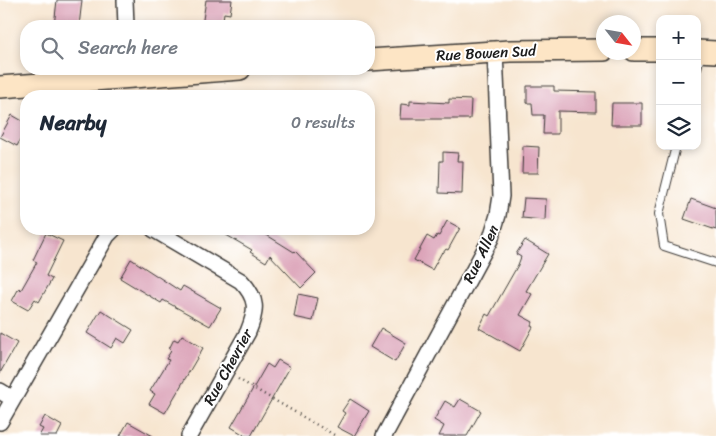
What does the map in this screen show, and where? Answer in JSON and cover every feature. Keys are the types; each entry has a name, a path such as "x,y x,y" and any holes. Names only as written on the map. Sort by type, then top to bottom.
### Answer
{"street":[{"path":"125,0 126,20"},
{"name":"Rue Bowen Sud","path":"375,60 495,51 596,50"},
{"path":"641,50 656,50"},
{"name":"Rue Allen","path":"384,436 491,238 498,215 501,196 495,51"},
{"path":"0,87 102,75"},
{"path":"0,422 7,395 108,235"},
{"name":"Rue Chevrier","path":"163,235 241,281 251,291 255,304 255,316 248,332 189,436"}],"lane":[{"path":"675,150 658,214 664,246 716,263"}],"path":[{"path":"226,372 336,436"}],"building":[{"path":"57,0 82,0 80,20 55,20"},
{"path":"206,0 232,0 230,14 224,13 223,20 203,20"},
{"path":"527,86 554,86 554,91 596,92 596,112 558,111 558,134 543,134 544,115 533,115 532,103 527,103"},
{"path":"449,99 471,100 470,119 400,119 401,104 410,105 410,101 449,103"},
{"path":"612,103 642,103 642,125 611,125"},
{"path":"12,115 20,120 20,140 17,146 0,137"},
{"path":"523,146 539,147 538,173 522,173"},
{"path":"443,152 458,153 457,161 463,161 462,194 439,193 440,161 443,161"},
{"path":"524,198 546,199 545,220 522,218"},
{"path":"691,199 716,208 716,230 684,219"},
{"path":"447,221 460,228 448,250 446,249 442,252 432,270 414,260 427,236 434,240 437,235 439,236"},
{"path":"45,235 50,235 63,241 46,276 52,279 39,302 35,299 28,310 12,301 19,288 21,290 37,262 33,260"},
{"path":"226,235 267,235 295,251 316,273 301,288 270,255 266,262 250,252 252,250"},
{"path":"525,240 548,254 526,291 532,294 520,315 533,322 531,326 533,327 520,351 479,328 486,314 489,316 518,265 521,257 516,254"},
{"path":"131,259 180,291 183,286 221,308 210,326 163,300 161,303 120,278"},
{"path":"298,294 318,298 313,321 294,317"},
{"path":"101,310 133,330 125,343 117,338 111,348 87,333"},
{"path":"381,328 406,343 395,362 370,347"},
{"path":"0,333 17,343 0,373"},
{"path":"182,335 203,348 165,413 149,404 155,394 150,391 169,360 166,359 171,351 169,349 174,339 178,341"},
{"path":"278,360 290,367 251,436 246,436 231,427 267,364 273,368"},
{"path":"350,399 369,411 354,436 337,427 345,413 342,411"},
{"path":"460,399 481,411 467,436 439,436 444,426 434,420 445,401 455,407"},
{"path":"45,416 62,426 57,436 39,436 43,429 39,427"},
{"path":"128,422 153,436 120,436"}]}
